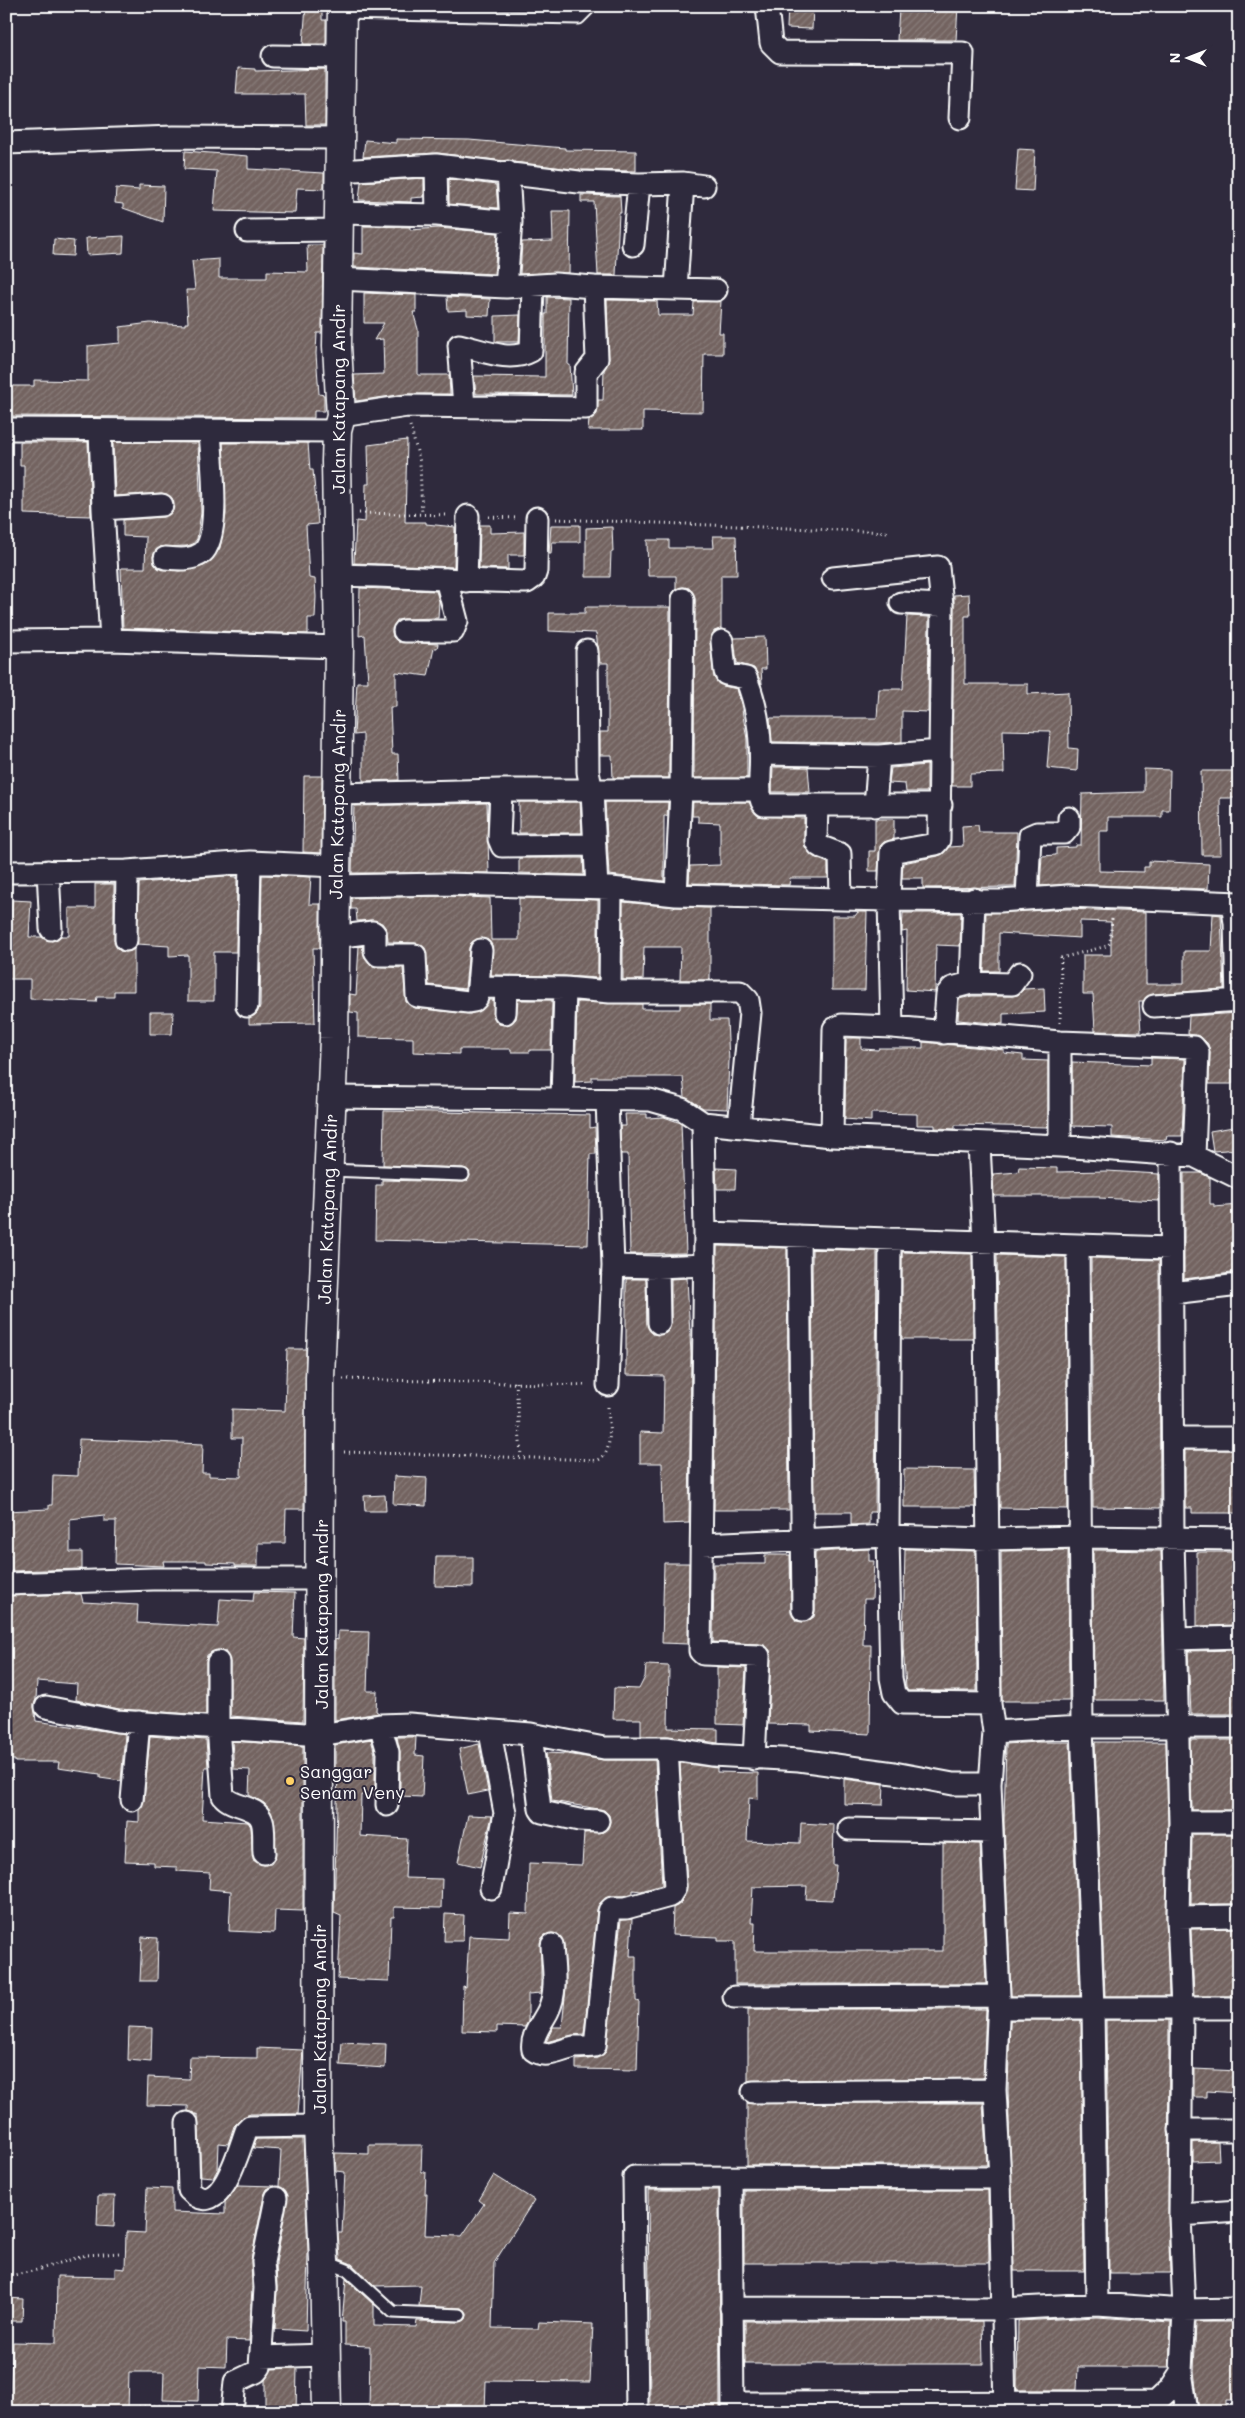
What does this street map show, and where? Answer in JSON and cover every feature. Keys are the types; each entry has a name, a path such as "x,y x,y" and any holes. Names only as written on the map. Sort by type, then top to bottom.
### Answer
{"street":[{"path":"767,6 771,43 780,52 963,52 960,118"},
{"name":"Jalan Katapang Andir","path":"327,2412 324,2261 318,2126 321,1579 320,1378 331,1097 336,876 339,647 337,575 339,423 337,346 342,10"},
{"path":"273,56 341,57"},
{"path":"6,143 173,136 340,138"},
{"path":"339,171 436,165 508,172 579,182 684,183 704,186"},
{"path":"436,165 437,215"},
{"path":"506,287 510,222 508,172"},
{"path":"676,289 684,183"},
{"path":"633,245 639,184"},
{"path":"247,231 338,221 437,215 510,222"},
{"path":"338,280 506,287 555,284 594,287 716,290"},
{"path":"464,406 459,345 500,356 522,355 531,351 533,286"},
{"path":"6,429 210,431 339,423 407,406 586,408 586,373 597,359 594,287"},
{"path":"100,431 111,640"},
{"path":"165,558 184,560 196,556 204,552 209,543 213,526 210,431"},
{"path":"103,509 162,505"},
{"path":"404,632 453,631 457,620 456,580 468,516"},
{"path":"337,575 527,582 531,580 536,571 537,518"},
{"path":"833,578 938,567 942,605 940,834 936,844 891,852 889,900 892,1027"},
{"path":"676,895 681,791 683,599"},
{"path":"901,603 942,605"},
{"path":"6,641 111,640 339,647"},
{"path":"722,641 725,673 742,676 747,680 756,712 762,754 760,790 762,802 767,806 941,805"},
{"path":"587,651 588,772 592,791 595,845 604,888 610,992"},
{"path":"762,754 879,756 940,752"},
{"path":"875,806 879,756"},
{"path":"336,794 501,790 760,790"},
{"path":"501,790 499,838 502,846 595,845"},
{"path":"816,806 816,842 819,846 840,854 841,899"},
{"path":"1027,898 1030,836 1037,833 1064,833 1069,827 1069,818"},
{"path":"247,1006 250,862"},
{"path":"6,872 127,871 250,862 336,876 444,884 604,888 676,895 889,900 1113,898 1236,903 1238,1000 1154,1006"},
{"path":"48,871 50,929"},
{"path":"126,940 127,871"},
{"path":"971,983 974,899"},
{"path":"334,937 373,932 375,934 375,951 378,955 415,955 417,996 474,1001 479,987 481,950"},
{"path":"944,1033 947,994 952,988 971,983 1012,984 1020,973"},
{"path":"479,987 565,988 610,992 740,992 748,1000 749,1021 739,1126"},
{"path":"505,1013 506,988"},
{"path":"562,1099 565,988"},
{"path":"832,1136 833,1031 842,1025 892,1027 1060,1042 1194,1047 1198,1052 1194,1156"},
{"path":"1060,1042 1060,1146"},
{"path":"331,1097 650,1100 682,1109 703,1123 832,1136 979,1144 1060,1146 1194,1156 1239,1178"},
{"path":"607,1100 613,1266 608,1385"},
{"path":"703,1123 705,1265 700,1651 703,1654 758,1655 760,1658 754,1759"},
{"path":"979,1144 984,1243 990,1704 994,1732 990,1784 999,2002 995,2090 1000,2178 1005,2407"},
{"path":"1171,1153 1173,1540 1180,1822 1178,1916 1182,2008 1180,2215 1184,2310 1181,2372 1187,2412"},
{"path":"705,1233 1170,1248"},
{"path":"799,1236 803,1610"},
{"path":"890,1239 888,1536 891,1678 894,1693 902,1703 927,1705 990,1704"},
{"path":"1078,1245 1082,1727 1093,2007 1097,2304"},
{"path":"613,1266 705,1265"},
{"path":"658,1267 659,1323"},
{"path":"1172,1293 1239,1285"},
{"path":"1173,1438 1239,1438"},
{"path":"702,1544 888,1536 987,1539 1081,1537 1173,1540 1239,1539"},
{"path":"6,1584 153,1578 321,1579"},
{"path":"1176,1638 1239,1638"},
{"path":"218,1662 218,1727 223,1796 230,1803 255,1811 260,1817 264,1854"},
{"path":"46,1707 117,1721 320,1735 380,1725 409,1724 532,1734 604,1748 667,1748 754,1759 799,1760 953,1784 990,1784"},
{"path":"132,1800 139,1722"},
{"path":"380,1725 388,1752 387,1806"},
{"path":"994,1732 1082,1727 1239,1727"},
{"path":"490,1732 505,1813 491,1888"},
{"path":"532,1734 540,1809 542,1812 579,1820 598,1820"},
{"path":"552,1945 554,1993 549,2009 532,2041 533,2050 537,2053 556,2053 574,2048 595,2046 609,1911 612,1908 626,1908 670,1896 675,1888 667,1748"},
{"path":"1180,1822 1239,1822"},
{"path":"849,1829 992,1832"},
{"path":"1178,1916 1239,1916"},
{"path":"734,1997 999,2002 1093,2007 1239,2008"},
{"path":"753,2092 995,2090"},
{"path":"187,2123 190,2190 201,2199 210,2200 215,2197 228,2178 246,2131 250,2127 318,2126"},
{"path":"1180,2130 1239,2130"},
{"path":"638,2412 634,2177 1000,2178"},
{"path":"731,2178 733,2407 1005,2407 1156,2402 1170,2389 1181,2372"},
{"path":"232,2412 235,2382 256,2372 260,2367 265,2288 263,2262 276,2198"},
{"path":"1180,2215 1239,2211"},
{"path":"731,2308 1003,2309 1097,2304 1184,2310 1239,2309"},
{"path":"261,2357 326,2355"}],"lane":[{"path":"342,10 579,18 591,6"},
{"path":"328,1170 463,1176"},
{"path":"324,2261 347,2270 393,2312 460,2315"}],"path":[{"path":"407,406 420,462 422,514"},
{"path":"338,513 422,514 889,532"},
{"path":"1060,1042 1061,958 1108,944 1113,898"},
{"path":"320,1378 608,1385 608,1449 601,1459 320,1452"},
{"path":"516,1382 521,1456"},
{"path":"6,2276 37,2270 86,2254 120,2254"},
{"path":"131,2412 136,2407 173,2405"}],"building":[{"path":"306,6 322,6 322,20 326,20 326,44 303,44"},
{"path":"788,6 813,7 812,29 787,28"},
{"path":"928,6 958,6 956,40 897,40 899,9 927,10"},
{"path":"238,68 255,69 255,71 325,69 325,125 306,125 305,94 236,94"},
{"path":"396,139 469,140 565,148 565,150 636,151 636,171 580,170 437,153 363,157 365,140 396,143"},
{"path":"1018,149 1035,150 1033,191 1015,190"},
{"path":"185,151 248,156 248,169 324,173 324,189 297,188 295,213 214,211 217,171 184,169"},
{"path":"424,178 424,197 411,198 411,202 359,200 361,182"},
{"path":"449,179 496,185 498,208 449,204"},
{"path":"139,185 164,186 163,222 123,208 123,204 115,203 116,188 139,190"},
{"path":"581,195 620,196 621,213 619,213 616,275 598,275 594,202 581,202"},
{"path":"552,211 570,211 569,273 520,274 522,242 553,241"},
{"path":"363,226 410,227 410,230 438,228 498,233 494,274 354,267 354,253 363,254"},
{"path":"124,236 123,253 87,255 86,238"},
{"path":"54,239 74,241 73,256 53,255"},
{"path":"307,245 323,245 322,333 317,333 316,354 319,394 324,395 324,411 314,411 314,418 6,416 6,386 34,386 34,380 88,381 88,346 120,343 120,327 150,323 185,325 185,323 188,323 186,290 195,290 192,261 219,259 219,278 267,278 267,271 308,272"},
{"path":"364,293 416,295 416,312 413,312 418,329 418,375 449,375 450,394 405,394 356,401 354,375 384,374 383,339 374,340 384,323 364,323"},
{"path":"447,297 490,299 489,316 467,315 467,310 448,311"},
{"path":"547,297 569,298 568,365 570,365 572,395 476,394 474,376 545,377 545,314 547,314"},
{"path":"607,300 657,301 658,315 693,315 694,302 721,301 719,333 723,333 723,354 704,354 703,412 643,411 643,430 588,430 589,420 597,414 598,400 603,400 604,370 609,359"},
{"path":"520,315 519,342 495,342 495,316"},
{"path":"407,440 405,522 426,522 426,524 455,527 454,567 354,563 356,521 365,522 366,484 369,484 368,445"},
{"path":"20,442 88,442 91,516 24,514 24,465 20,465"},
{"path":"113,442 198,443 201,513 197,539 193,544 187,546 160,547 153,556 154,564 158,568 179,571 204,566 212,560 220,548 226,514 223,443 308,443 310,470 313,470 318,524 306,525 309,578 315,579 316,597 315,618 308,618 308,634 123,628 121,568 145,568 146,537 123,536 123,520 163,517 173,511 174,505 172,498 162,493 115,496"},
{"path":"480,525 490,525 490,533 524,532 524,555 508,555 508,569 479,568"},
{"path":"551,525 580,525 580,542 552,542 551,554 549,554"},
{"path":"612,527 613,552 611,552 610,577 586,577 586,528"},
{"path":"713,536 736,536 737,575 721,575 721,629 714,631 710,642 714,678 723,686 737,689 747,739 747,778 694,778 695,599 689,588 676,589 676,576 648,576 647,540 669,540 669,548 714,548"},
{"path":"360,588 436,591 439,601 438,618 397,620 392,631 393,637 398,642 438,644 437,648 434,648 428,676 396,672 396,707 390,707 392,754 398,754 399,780 363,781 363,734 354,735 357,682 368,682 365,635 359,636"},
{"path":"969,594 970,616 965,616 965,684 1028,684 1028,694 1068,692 1069,748 1078,749 1077,771 1047,768 1050,731 1003,730 1004,773 970,774 970,786 952,786 954,595"},
{"path":"585,607 670,607 669,778 613,778 612,755 600,755 600,732 608,732 608,663 600,663 596,633 549,631 549,613 585,613"},
{"path":"907,616 929,617 928,712 902,711 902,742 772,742 770,718 877,718 879,689 903,689"},
{"path":"765,637 766,669 761,669 762,684 754,668 737,663 734,638"},
{"path":"927,765 927,792 906,792 905,784 889,783 891,768"},
{"path":"773,767 808,767 810,792 772,792"},
{"path":"1144,769 1170,770 1169,810 1162,810 1162,817 1108,817 1108,831 1099,831 1099,871 1144,872 1144,867 1149,867 1149,861 1209,864 1208,889 1069,884 1040,886 1042,856 1056,855 1056,848 1081,845 1082,794 1144,792"},
{"path":"1201,771 1239,771 1239,798 1220,798 1221,855 1202,855"},
{"path":"304,776 322,776 321,853 303,852"},
{"path":"519,802 580,802 582,833 519,833"},
{"path":"605,802 668,802 667,816 664,816 664,881 609,875"},
{"path":"693,802 749,802 758,816 804,818 804,842 806,849 814,857 828,863 828,878 790,878 789,885 689,883 690,866 720,865 720,823 698,822 698,816 692,816"},
{"path":"487,803 489,873 352,873 354,806"},
{"path":"875,819 894,819 894,839 884,842 880,846 878,871 869,871 869,851 875,851"},
{"path":"978,825 979,832 1017,832 1015,887 923,888 923,878 902,878 903,863 938,856 949,847 963,846 962,826"},
{"path":"519,858 583,858 584,875 519,873"},
{"path":"262,875 311,877 309,904 320,904 320,948 313,948 315,1023 249,1024 249,1018 257,1013 260,1006"},
{"path":"225,876 237,877 236,952 214,952 214,1001 188,1001 188,955 169,956 169,946 137,944 139,883"},
{"path":"95,884 114,884 114,940 120,951 126,952 134,949 134,991 114,991 114,997 97,997 96,1002 30,999 30,979 6,979 6,929 11,930 12,900 31,901 29,937 42,937 52,941 61,936 69,936 69,908 95,908"},
{"path":"444,896 490,898 491,940 519,940 519,898 598,900 598,978 491,975 492,945 488,940 482,938 471,943 469,948 465,989 429,985 425,948 415,943 388,942 387,930 382,923 372,920 357,921 356,909 351,909 351,898"},
{"path":"623,902 710,908 710,980 680,980 681,947 644,947 643,980 623,980"},
{"path":"1068,909 1146,912 1146,984 1184,984 1184,951 1211,951 1213,914 1221,915 1224,989 1153,994 1143,1001 1139,1001 1141,1032 1095,1031 1093,994 1083,994 1083,955 1111,955 1111,922 1080,921 1080,938 999,933 999,971 984,971 986,913"},
{"path":"858,912 867,912 865,990 832,990 832,916 855,916"},
{"path":"903,913 961,913 960,946 936,945 935,992 906,990 907,931 902,932"},
{"path":"359,946 362,946 365,958 373,966 403,968 406,1002 415,1008 470,1014 482,1010 489,1000 493,1000 494,1018 499,1024 505,1025 516,1019 518,1000 552,1000 551,1050 511,1052 511,1049 459,1049 459,1054 413,1052 413,1038 358,1037 358,1013 350,1012 350,994 356,995"},
{"path":"1044,988 1045,1012 1003,1014 1003,1024 958,1020 959,999 972,996 1012,996 1018,995 1024,989"},
{"path":"577,1002 642,1004 642,1009 680,1009 680,1004 710,1004 710,1020 727,1020 729,1061 727,1109 703,1108 685,1097 683,1077 592,1077 592,1081 575,1082"},
{"path":"150,1012 173,1012 172,1034 150,1034"},
{"path":"1239,1013 1239,1037 1232,1037 1232,1084 1209,1084 1210,1052 1208,1044 1200,1036 1188,1034 1189,1016"},
{"path":"846,1038 861,1038 861,1048 863,1049 923,1048 923,1042 1004,1050 1004,1053 1023,1055 1023,1060 1048,1061 1048,1127 955,1125 955,1129 935,1128 935,1125 917,1125 917,1114 871,1113 871,1121 845,1119"},
{"path":"1151,1058 1185,1059 1182,1136 1167,1136 1166,1140 1112,1137 1112,1127 1072,1126 1072,1062 1151,1065"},
{"path":"384,1111 590,1115 590,1128 595,1127 596,1154 590,1154 588,1245 375,1240 376,1185 382,1185 382,1180 463,1182 467,1181 470,1176 469,1171 463,1168 383,1165"},
{"path":"625,1114 647,1114 647,1118 664,1117 681,1123 686,1253 630,1254 628,1154 621,1154 620,1126 626,1126"},
{"path":"1239,1126 1239,1149 1213,1151 1210,1131"},
{"path":"1019,1167 1057,1168 1057,1172 1107,1171 1159,1174 1159,1201 1099,1198 1099,1196 994,1196 993,1174 1018,1172"},
{"path":"716,1168 736,1169 735,1189 717,1189"},
{"path":"1184,1173 1201,1173 1210,1178 1210,1204 1214,1204 1214,1207 1239,1205 1239,1272 1184,1279"},
{"path":"717,1246 787,1248 789,1510 714,1510"},
{"path":"812,1249 877,1251 875,1512 869,1512 869,1524 851,1525 851,1512 814,1512"},
{"path":"902,1252 972,1254 973,1339 902,1339"},
{"path":"997,1255 1066,1257 1068,1509 1000,1508"},
{"path":"1091,1258 1159,1260 1160,1508 1093,1507"},
{"path":"687,1278 691,1354 689,1523 663,1524 662,1463 640,1463 640,1432 663,1433 664,1376 626,1375 626,1279 646,1279 647,1324 653,1334 659,1335 666,1333 671,1323 671,1279"},
{"path":"287,1349 306,1349 304,1509 286,1509 285,1543 258,1543 258,1566 235,1566 235,1564 206,1563 206,1561 163,1561 164,1566 115,1564 116,1521 104,1521 104,1515 70,1519 70,1552 82,1552 82,1569 11,1571 11,1555 6,1555 6,1511 49,1509 49,1505 52,1505 53,1475 78,1476 79,1439 203,1444 202,1473 209,1473 209,1476 241,1477 242,1438 232,1438 232,1409 285,1411"},
{"path":"1185,1450 1239,1450 1239,1513 1192,1513 1192,1508 1185,1508"},
{"path":"904,1469 974,1470 975,1507 904,1507"},
{"path":"394,1476 427,1478 426,1506 393,1504"},
{"path":"385,1495 386,1511 365,1511 364,1496"},
{"path":"869,1549 869,1561 874,1561 872,1599 864,1599 863,1645 871,1645 870,1734 811,1731 811,1725 768,1724 770,1650 759,1644 713,1642 714,1564 765,1564 765,1555 790,1555 791,1611 796,1621 804,1622 814,1617 815,1552"},
{"path":"905,1549 976,1551 977,1691 908,1691 906,1688 903,1646"},
{"path":"1068,1550 1069,1701 1002,1701 1001,1551"},
{"path":"1093,1550 1161,1551 1164,1700 1094,1700"},
{"path":"1197,1552 1239,1552 1239,1625 1197,1626"},
{"path":"436,1557 473,1557 473,1587 435,1586"},
{"path":"664,1563 689,1563 688,1644 662,1643"},
{"path":"254,1592 295,1593 293,1637 304,1638 303,1721 230,1716 230,1662 225,1651 218,1650 207,1655 206,1715 119,1709 76,1700 77,1684 37,1681 34,1705 36,1721 125,1734 121,1781 100,1778 100,1774 58,1768 59,1762 15,1762 15,1760 6,1760 6,1686 9,1686 6,1596 81,1594 83,1602 138,1605 137,1623 218,1627 220,1599 253,1601"},
{"path":"338,1631 369,1632 367,1691 377,1691 376,1711 379,1713 335,1720 335,1639 338,1640"},
{"path":"1239,1650 1239,1714 1191,1714 1188,1651"},
{"path":"646,1665 669,1666 668,1728 718,1729 718,1743 669,1736 641,1736 641,1719 613,1719 614,1688 639,1689 645,1677"},
{"path":"717,1667 746,1668 743,1725 717,1724"},
{"path":"150,1736 206,1740 208,1767 205,1767 202,1819 248,1822 251,1827 253,1860 264,1865 271,1864 275,1858 274,1818 264,1803 249,1795 250,1770 234,1769 232,1741 303,1746 303,1911 275,1910 274,1933 229,1931 231,1891 209,1889 210,1873 177,1871 177,1867 154,1866 154,1862 125,1861 127,1821 139,1822 139,1810 144,1801"},
{"path":"397,1737 416,1737 415,1755 424,1756 422,1797 400,1796 400,1752"},
{"path":"371,1739 375,1754 375,1795 361,1795 360,1836 407,1839 405,1878 442,1879 441,1908 394,1907 394,1917 391,1917 389,1981 338,1979 341,1916 334,1913 338,1769 335,1769 335,1745"},
{"path":"1190,1740 1239,1740 1239,1810 1192,1810"},
{"path":"1070,1742 1080,1996 1011,1996 1004,1822 1006,1744"},
{"path":"1095,1742 1166,1742 1168,1822 1166,1917 1169,1996 1105,1996"},
{"path":"479,1744 488,1791 468,1795 459,1749"},
{"path":"546,1753 567,1754 604,1760 655,1760 662,1885 641,1891 633,1890 633,1893 624,1896 611,1896 600,1903 597,1910 584,2034 546,2042 553,2027 562,2027 566,1987 564,1944 558,1934 552,1933 545,1935 541,1940 541,1993 528,1994 528,2022 525,2027 497,2026 497,2032 462,2031 463,1986 466,1987 469,1936 509,1938 510,1913 528,1914 529,1863 582,1865 584,1833 603,1832 610,1822 609,1815 604,1810 552,1801"},
{"path":"680,1763 717,1768 717,1772 758,1773 758,1799 749,1798 747,1841 800,1843 801,1823 834,1825 833,1865 836,1865 833,1900 806,1899 807,1886 753,1887 751,1923 755,1923 754,1951 943,1951 943,1843 980,1844 986,1984 735,1984 735,1941 718,1941 718,1937 672,1935 673,1908 681,1903 687,1887"},
{"path":"844,1779 884,1784 883,1805 844,1804"},
{"path":"468,1815 492,1816 480,1867 458,1862"},
{"path":"1192,1834 1239,1834 1239,1904 1191,1904"},
{"path":"445,1914 464,1915 463,1941 444,1941"},
{"path":"632,1919 630,1956 636,1956 636,2001 639,2002 637,2070 576,2069 576,2060 597,2058 606,2052 621,1920"},
{"path":"1239,1928 1239,1996 1194,1996 1191,1929"},
{"path":"142,1937 158,1938 157,1981 140,1981"},
{"path":"748,2009 986,2009 983,2078 748,2081"},
{"path":"1010,2020 1081,2020 1084,2271 1014,2271 1008,2090"},
{"path":"1106,2020 1169,2020 1168,2215 1170,2273 1109,2273"},
{"path":"129,2027 152,2028 151,2062 128,2060"},
{"path":"342,2042 386,2044 385,2068 340,2065"},
{"path":"257,2048 303,2050 298,2114 250,2114 242,2118 234,2126 228,2144 219,2143 218,2169 214,2177 201,2176 198,2115 188,2111 188,2106 147,2105 148,2077 189,2079 190,2057 257,2058"},
{"path":"1194,2069 1239,2071 1239,2093 1206,2091 1206,2097 1194,2097"},
{"path":"747,2103 983,2103 987,2165 747,2165"},
{"path":"256,2139 303,2139 308,2252 306,2331 275,2329 276,2263 288,2195 279,2186 281,2150 253,2148"},
{"path":"1193,2142 1218,2142 1219,2160 1193,2161"},
{"path":"369,2145 422,2145 421,2172 426,2172 425,2194 427,2194 425,2235 462,2236 484,2204 479,2200 494,2175 534,2200 494,2263 492,2328 538,2329 539,2322 593,2324 590,2382 486,2381 485,2412 420,2409 369,2412 370,2346 345,2345 345,2322 342,2322 346,2279 374,2305 374,2326 416,2327 417,2321 460,2322 466,2319 467,2315 466,2311 461,2308 419,2306 421,2285 375,2286 352,2264 340,2259 338,2233 342,2233 345,2172 336,2171 335,2153 369,2154"},
{"path":"238,2185 274,2186 267,2189 264,2196 251,2260 252,2288 249,2341 227,2340 226,2367 199,2366 198,2401 163,2400 164,2372 129,2372 128,2411 78,2409 77,2412 9,2412 13,2342 56,2343 57,2276 115,2277 115,2268 125,2269 126,2232 145,2233 147,2188 172,2189 172,2212 225,2214 225,2202"},
{"path":"648,2190 719,2190 720,2412 650,2412"},
{"path":"744,2190 988,2190 989,2263 744,2263"},
{"path":"98,2196 115,2196 114,2227 97,2226"},
{"path":"6,2298 23,2299 22,2321 6,2321"},
{"path":"1097,2317 1171,2322 1169,2367 1078,2367 1077,2390 1017,2390 1018,2321"},
{"path":"745,2321 982,2321 983,2364 745,2364"},
{"path":"1196,2322 1239,2322 1239,2400 1226,2400 1226,2412 1199,2412 1194,2371"},
{"path":"297,2368 296,2412 265,2412 265,2380 272,2369"}],"place":[{"name":"Sanggar Senam Veny","path":"290,1781"}]}
